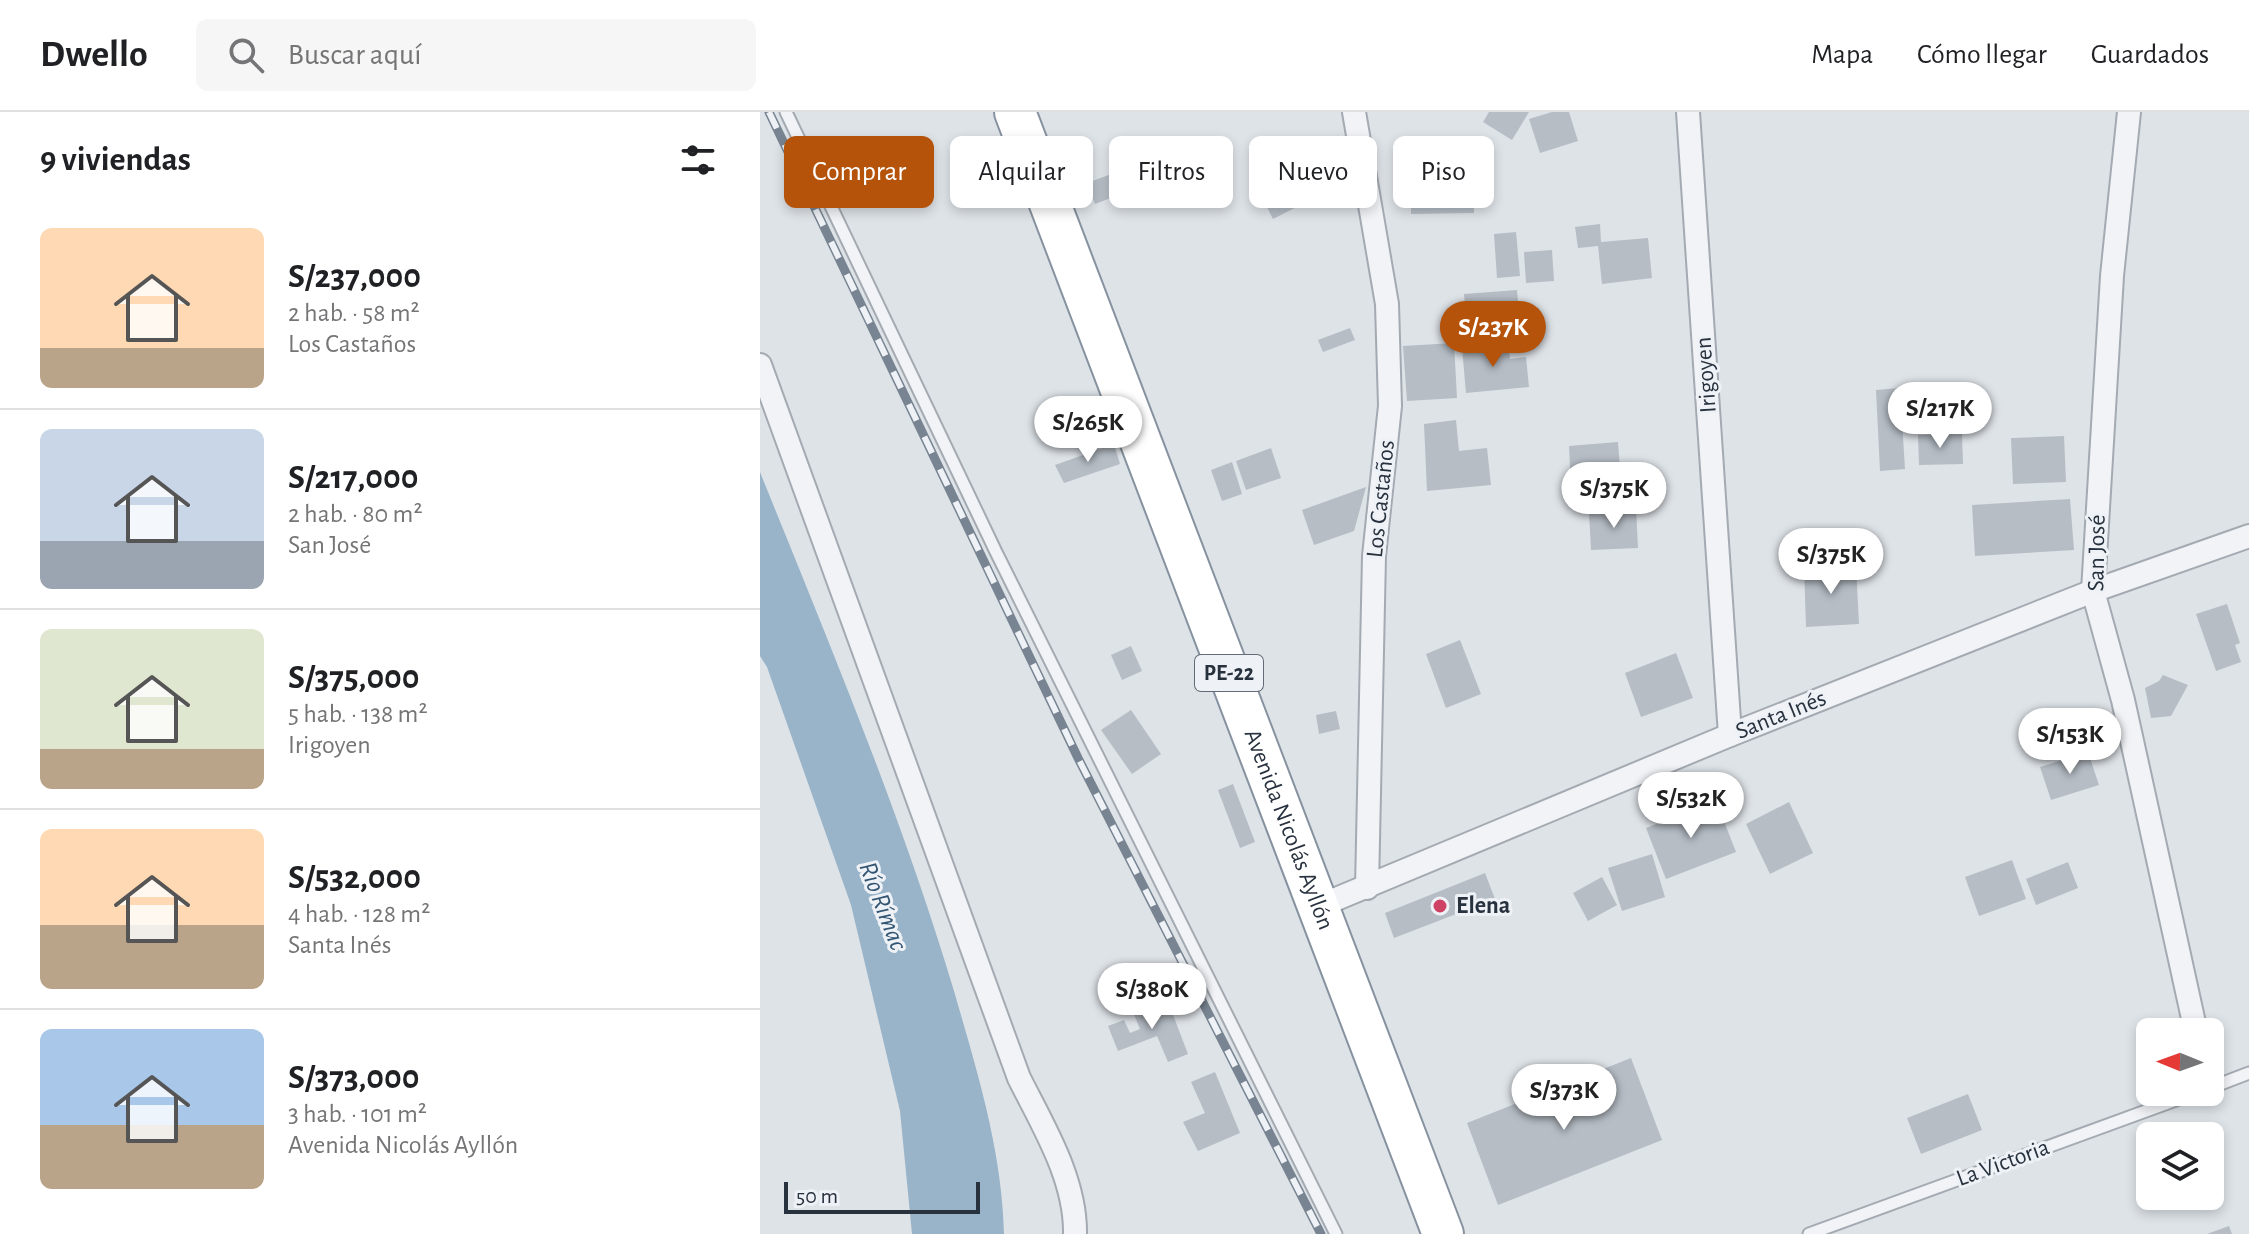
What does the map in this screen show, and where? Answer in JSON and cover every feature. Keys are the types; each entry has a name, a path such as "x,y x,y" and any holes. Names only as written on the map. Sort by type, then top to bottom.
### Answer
{"highway":[{"name":"Avenida Nicolás Ayllón","path":"1015,112 1443,1234"}],"street":[{"name":"Los Castaños","path":"1354,112 1387,304 1390,391 1374,569 1367,888"},
{"name":"Irigoyen","path":"1688,112 1730,735"},
{"name":"San José","path":"2129,112 2112,276 2093,591 2123,700 2193,1018"},
{"path":"760,365 1019,1078 1056,1151 1075,1215 1075,1234"},
{"name":"Santa Inés","path":"1317,907 1730,735 2093,591 2249,536"}],"lane":[{"path":"786,112 989,538 1336,1234"},
{"path":"2224,1083 2249,1073"},
{"name":"La Victoria","path":"1809,1234 2160,1106"}],"water":[{"name":"Río Rímac","path":"760,472 863,729 933,925 987,1111 999,1172 1004,1234 912,1234 900,1111 851,905 767,667 760,656"}],"building":[{"path":"1489,112 1529,112 1512,140 1483,122"},
{"path":"1552,112 1569,112 1578,141 1540,153 1529,119"},
{"path":"1109,175 1109,199 1095,204 1093,181"},
{"path":"1268,208 1295,208 1273,219"},
{"path":"1411,208 1474,208 1474,213 1411,214"},
{"path":"1600,224 1601,242 1648,238 1652,278 1602,284 1598,246 1578,248 1575,227"},
{"path":"1516,232 1520,276 1497,278 1494,234"},
{"path":"1552,250 1554,281 1526,283 1524,252"},
{"path":"1517,290 1520,325 1467,328 1464,294"},
{"path":"1350,328 1355,340 1323,352 1318,340"},
{"path":"1454,343 1457,398 1407,401 1403,346"},
{"path":"1508,343 1510,359 1526,357 1529,387 1466,393 1462,348"},
{"path":"1900,388 1905,469 1880,471 1876,390"},
{"path":"1456,420 1459,451 1487,448 1491,485 1427,491 1424,424"},
{"path":"1962,434 1963,464 1919,465 1918,435"},
{"path":"2064,436 2066,482 2013,484 2011,438"},
{"path":"1618,442 1621,483 1571,486 1569,446"},
{"path":"1114,444 1120,464 1064,483 1055,465"},
{"path":"1271,448 1281,478 1246,490 1236,461"},
{"path":"1232,462 1242,494 1222,501 1211,470"},
{"path":"1366,487 1354,531 1314,545 1302,510"},
{"path":"2070,499 2074,550 1975,556 1972,505"},
{"path":"1636,509 1638,548 1591,550 1589,512"},
{"path":"1856,565 1859,624 1806,627 1804,568"},
{"path":"2227,604 2240,643 2235,645 2241,662 2216,671 2196,614"},
{"path":"1460,640 1481,694 1446,708 1426,654"},
{"path":"1131,646 1142,671 1122,680 1111,655"},
{"path":"1676,653 1693,698 1641,717 1625,673"},
{"path":"2163,675 2188,685 2171,716 2151,718 2145,688 2159,681"},
{"path":"1131,710 1161,754 1132,774 1101,730"},
{"path":"1336,711 1340,729 1319,734 1316,715"},
{"path":"2088,752 2099,785 2051,800 2040,767"},
{"path":"1233,784 1255,842 1240,848 1218,790"},
{"path":"1716,801 1736,852 1666,879 1646,828"},
{"path":"1789,802 1813,853 1770,874 1746,824"},
{"path":"1652,854 1665,897 1622,911 1608,868"},
{"path":"2012,860 2026,899 1979,916 1965,877"},
{"path":"2068,862 2078,888 2036,905 2026,879"},
{"name":"Elena","path":"1485,873 1495,899 1394,938 1385,913"},
{"path":"1602,877 1617,905 1588,921 1573,893"},
{"path":"1167,999 1188,1054 1168,1062 1157,1036 1118,1051 1108,1026 1124,1020 1130,1033 1140,1029 1133,1012"},
{"path":"1631,1058 1662,1140 1498,1205 1467,1123"},
{"path":"1215,1072 1240,1133 1198,1151 1183,1122 1205,1113 1191,1082"},
{"path":"1968,1094 1982,1130 1921,1154 1907,1118"},
{"path":"2229,1226 2232,1234 2207,1234"}],"railway":[{"path":"769,112 1078,758 1321,1234"}],"place":[{"name":"Elena","path":"1440,906"}]}
